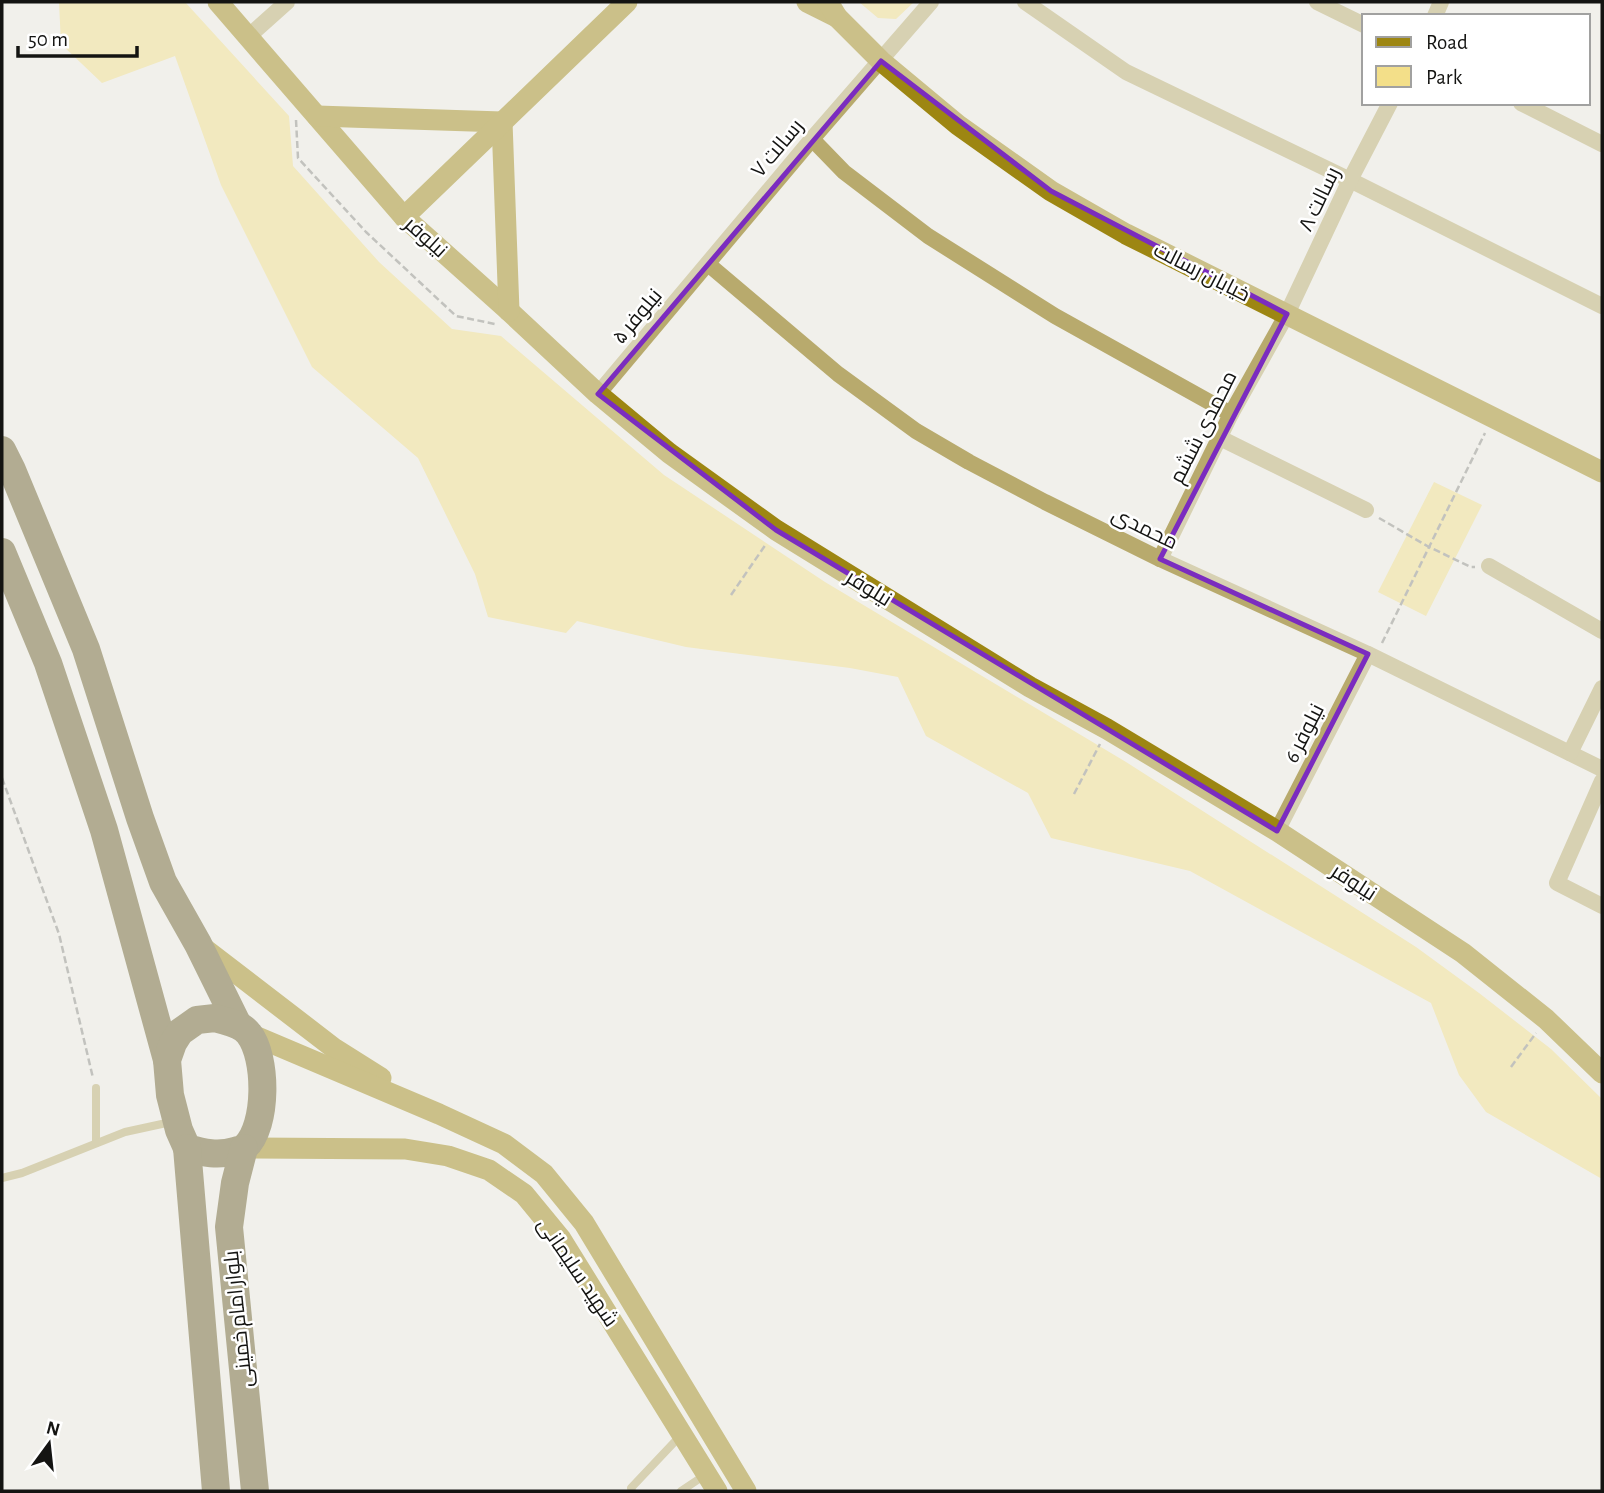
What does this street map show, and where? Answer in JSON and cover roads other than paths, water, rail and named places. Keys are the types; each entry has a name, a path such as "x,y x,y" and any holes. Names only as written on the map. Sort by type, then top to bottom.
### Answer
{"highway":[{"path":"2,450 86,649 163,882 243,1029 256,1047 262,1083 261,1117 244,1148 226,1154 206,1154 187,1148 179,1130 168,1079 167,1060 104,830 48,663 2,552"},
{"path":"167,1060 180,1032 197,1020 215,1018 243,1029"},
{"name":"بلوار امام خمینی","path":"187,1148 216,1491"},
{"name":"بلوار امام خمینی","path":"244,1148 235,1183 229,1227 255,1491"}],"main road":[{"name":"نیلوفر","path":"218,2 404,217 598,394 669,453 776,530 1030,687 1107,729 1278,831 1463,953 1546,1019 1602,1073"},
{"path":"404,217 627,2"},
{"name":"خیابان رسالت","path":"807,2 832,9 881,61 958,125 1051,191 1126,234 1602,472"},
{"path":"317,116 502,122"},
{"path":"502,122 509,311"},
{"path":"198,944 335,1049 439,1114"},
{"path":"243,1029 503,1144 544,1174 584,1223 746,1491"},
{"name":"شهید سلیمانی","path":"244,1148 405,1149 448,1156 489,1170 524,1194 561,1239 711,1483"},
{"path":"682,1434 702,1420"},
{"path":"711,1483 727,1460"}],"street":[{"path":"249,36 286,2"},
{"name":"رسالت ۷","path":"708,264 931,2"},
{"path":"1025,2 1126,72 1602,306"},
{"path":"1317,2 1362,24"},
{"name":"۸ رسالت","path":"1287,314 1350,180 1389,105"},
{"path":"1525,105 1602,144"},
{"path":"812,139 844,172 928,236 1055,316 1231,414"},
{"name":"نیلوفر ۵","path":"598,394 708,264"},
{"name":"محمدی","path":"708,264 838,374 916,431 969,462 1160,559 1371,656 1602,769"},
{"name":"محمدی ششم","path":"1160,559 1231,414 1287,314"},
{"path":"1220,438 1366,510"},
{"path":"1489,566 1602,631"},
{"name":"نیلوفر 6","path":"1278,831 1371,656"},
{"path":"1570,753 1602,688"},
{"path":"1602,781 1556,883 1602,906"}],"lane":[{"path":"96,1088 96,1143"},
{"path":"2,1178 125,1132 177,1121"},
{"path":"631,1490 682,1434"},
{"path":"681,1491 711,1483"}]}
